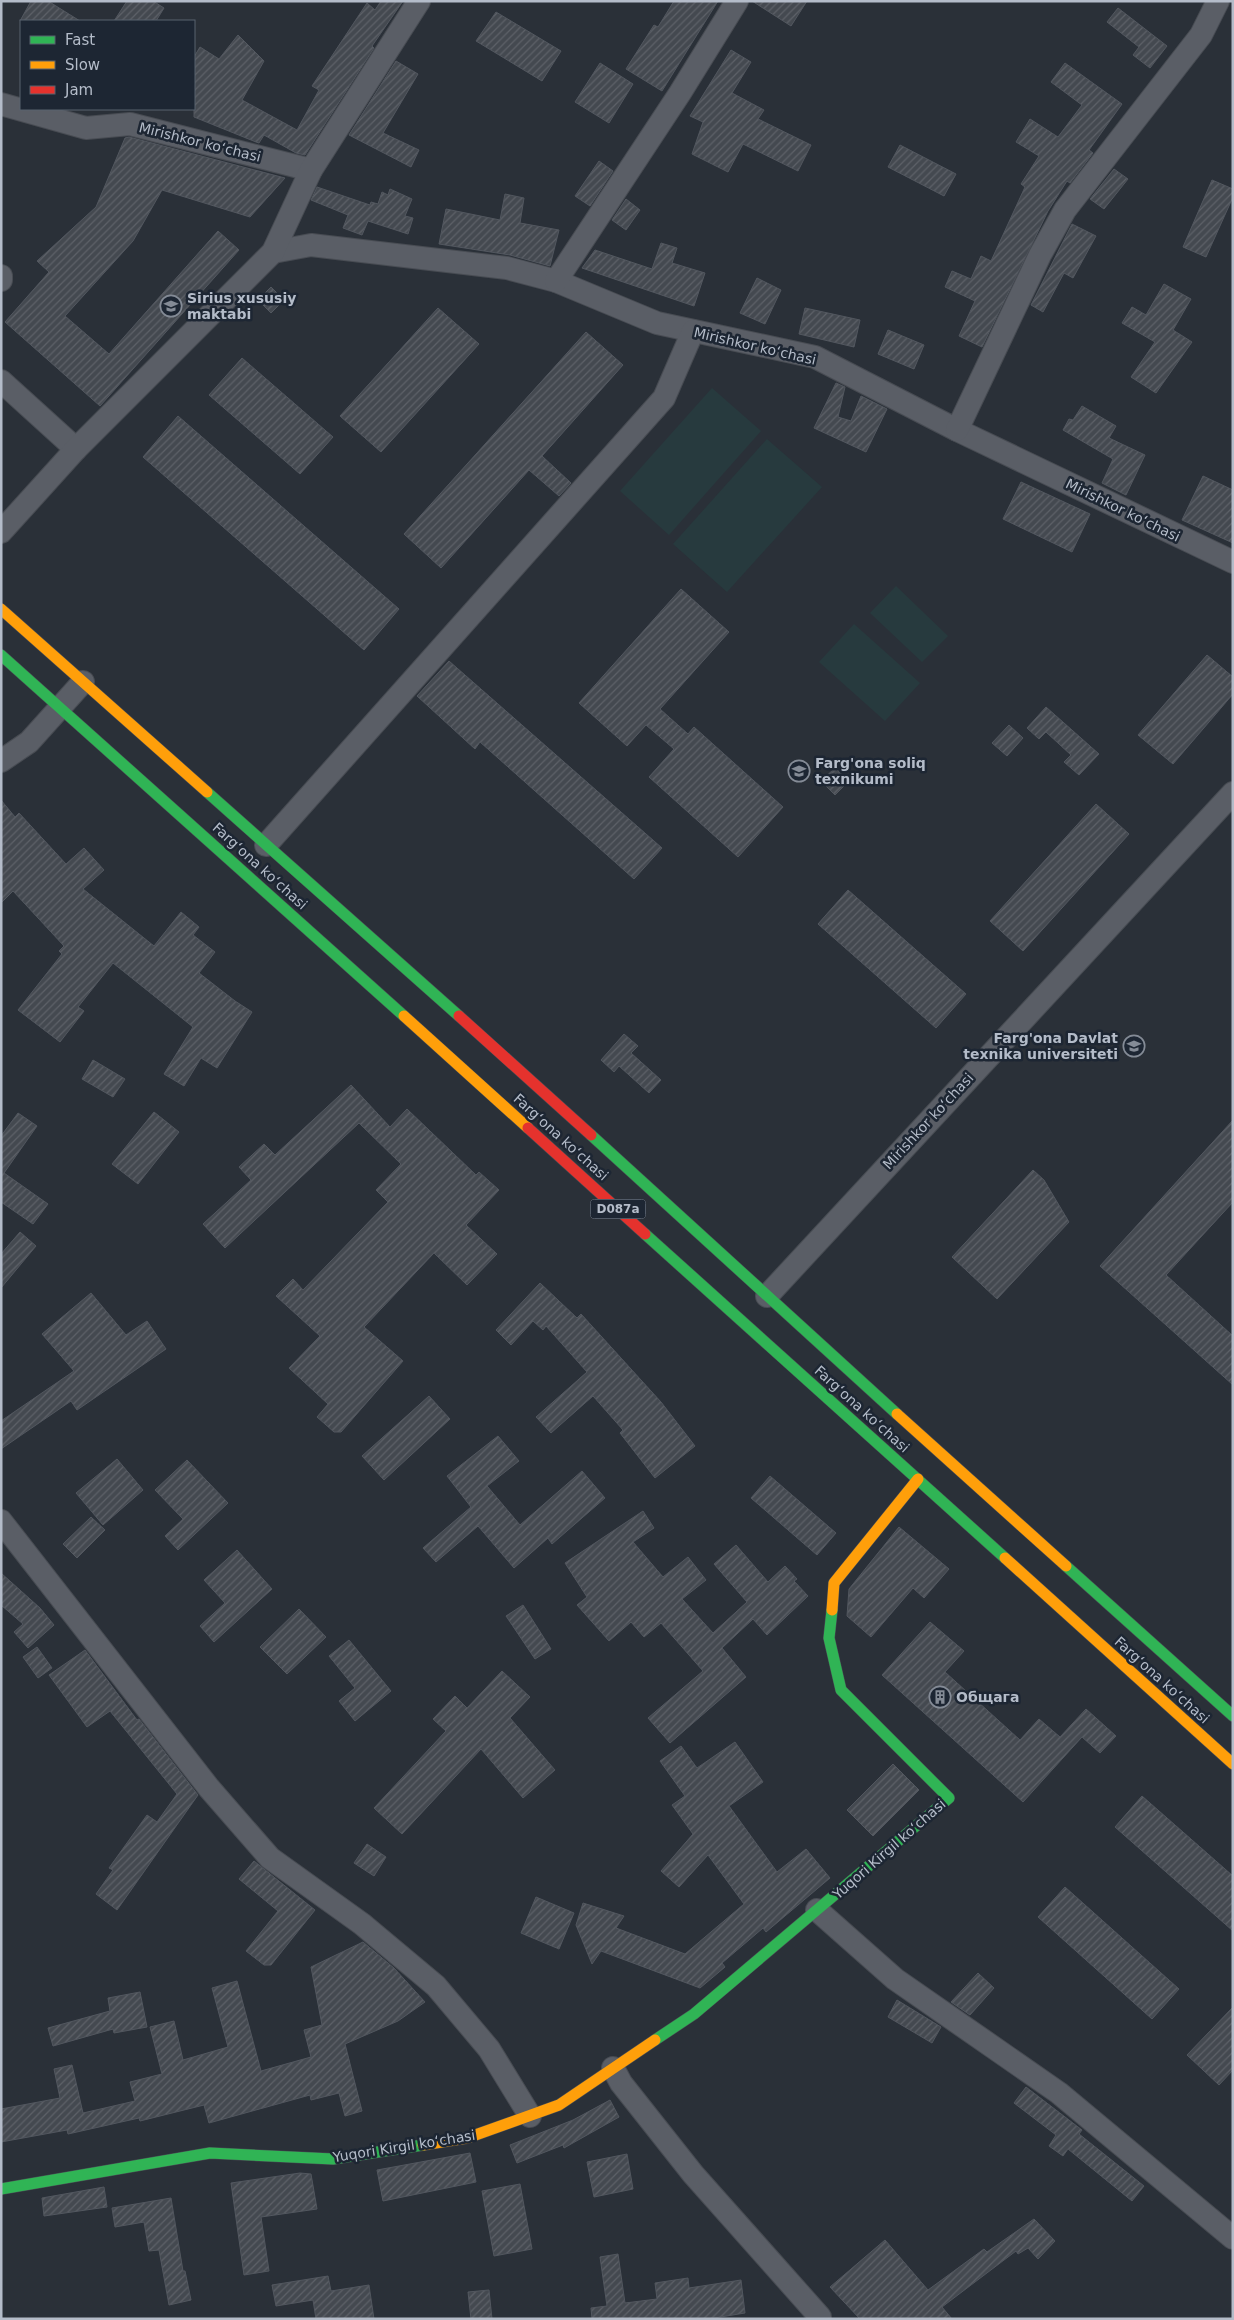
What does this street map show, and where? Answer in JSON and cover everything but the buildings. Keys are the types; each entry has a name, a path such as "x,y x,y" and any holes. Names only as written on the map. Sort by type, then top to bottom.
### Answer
{"main road":[{"name":"Fargʻona koʻchasi","path":"1,609 541,1089 663,1209 767,1296 1233,1716"},
{"name":"Fargʻona koʻchasi","path":"1,655 646,1229 918,1479 1233,1764"},
{"name":"Yuqori Kirgil koʻchasi","path":"1,2189 210,2153 333,2159 467,2138 559,2105 694,2014 949,1798 841,1690 830,1638 834,1583 918,1479"}],"street":[{"path":"1,532 76,450 273,252 311,170 420,1"},
{"path":"556,281 680,93 737,1"},
{"path":"957,430 1040,255 1065,210 1201,34 1218,1"},
{"name":"Mirishkor koʻchasi","path":"1,104 20,109"},
{"name":"Mirishkor koʻchasi","path":"22,110 86,128 130,124 311,170"},
{"name":"Mirishkor koʻchasi","path":"273,252 311,246 507,268 556,281 657,323 815,357 957,430 1233,562"},
{"path":"266,845 664,398 693,332"},
{"path":"1,381 76,450"},
{"path":"1,761 29,742 83,682"},
{"name":"Mirishkor koʻchasi","path":"767,1296 1233,793"},
{"path":"1,1521 209,1788 270,1858 362,1924 436,1986 489,2048 530,2116"},
{"path":"817,1910 895,1979 1059,2093 1233,2238"},
{"path":"613,2068 621,2082 693,2174 818,2318"}],"green space":[{"path":"712,388 761,431 669,535 620,491"},
{"path":"767,439 822,487 727,592 673,544"},
{"path":"896,586 948,636 922,662 870,613"},
{"path":"854,624 920,683 885,721 819,662"}],"traffic: fast":[{"path":"1,655 404,1016"},
{"path":"207,792 459,1016"},
{"path":"591,1135 897,1414"},
{"path":"645,1234 1005,1558"},
{"path":"1066,1566 1233,1716"},
{"path":"655,2040 694,2014 949,1798 841,1690 829,1638 832,1610"},
{"path":"1,2189 210,2153 333,2159 423,2145"}],"traffic: slow":[{"path":"1,609 207,792"},
{"path":"404,1016 528,1128"},
{"path":"897,1414 1066,1566"},
{"path":"832,1610 834,1583 918,1479"},
{"path":"1005,1558 1233,1764"},
{"path":"423,2145 467,2138 559,2105 655,2040"}],"traffic: jam":[{"path":"459,1016 591,1135"},
{"path":"528,1128 645,1234"}],"place":[{"name":"Sirius xususiy maktabi","path":"171,306"},
{"name":"Farg'ona soliq texnikumi","path":"799,771"},
{"name":"Farg'ona Davlat texnika universiteti","path":"1134,1046"},
{"name":"Общага","path":"940,1697"}]}
